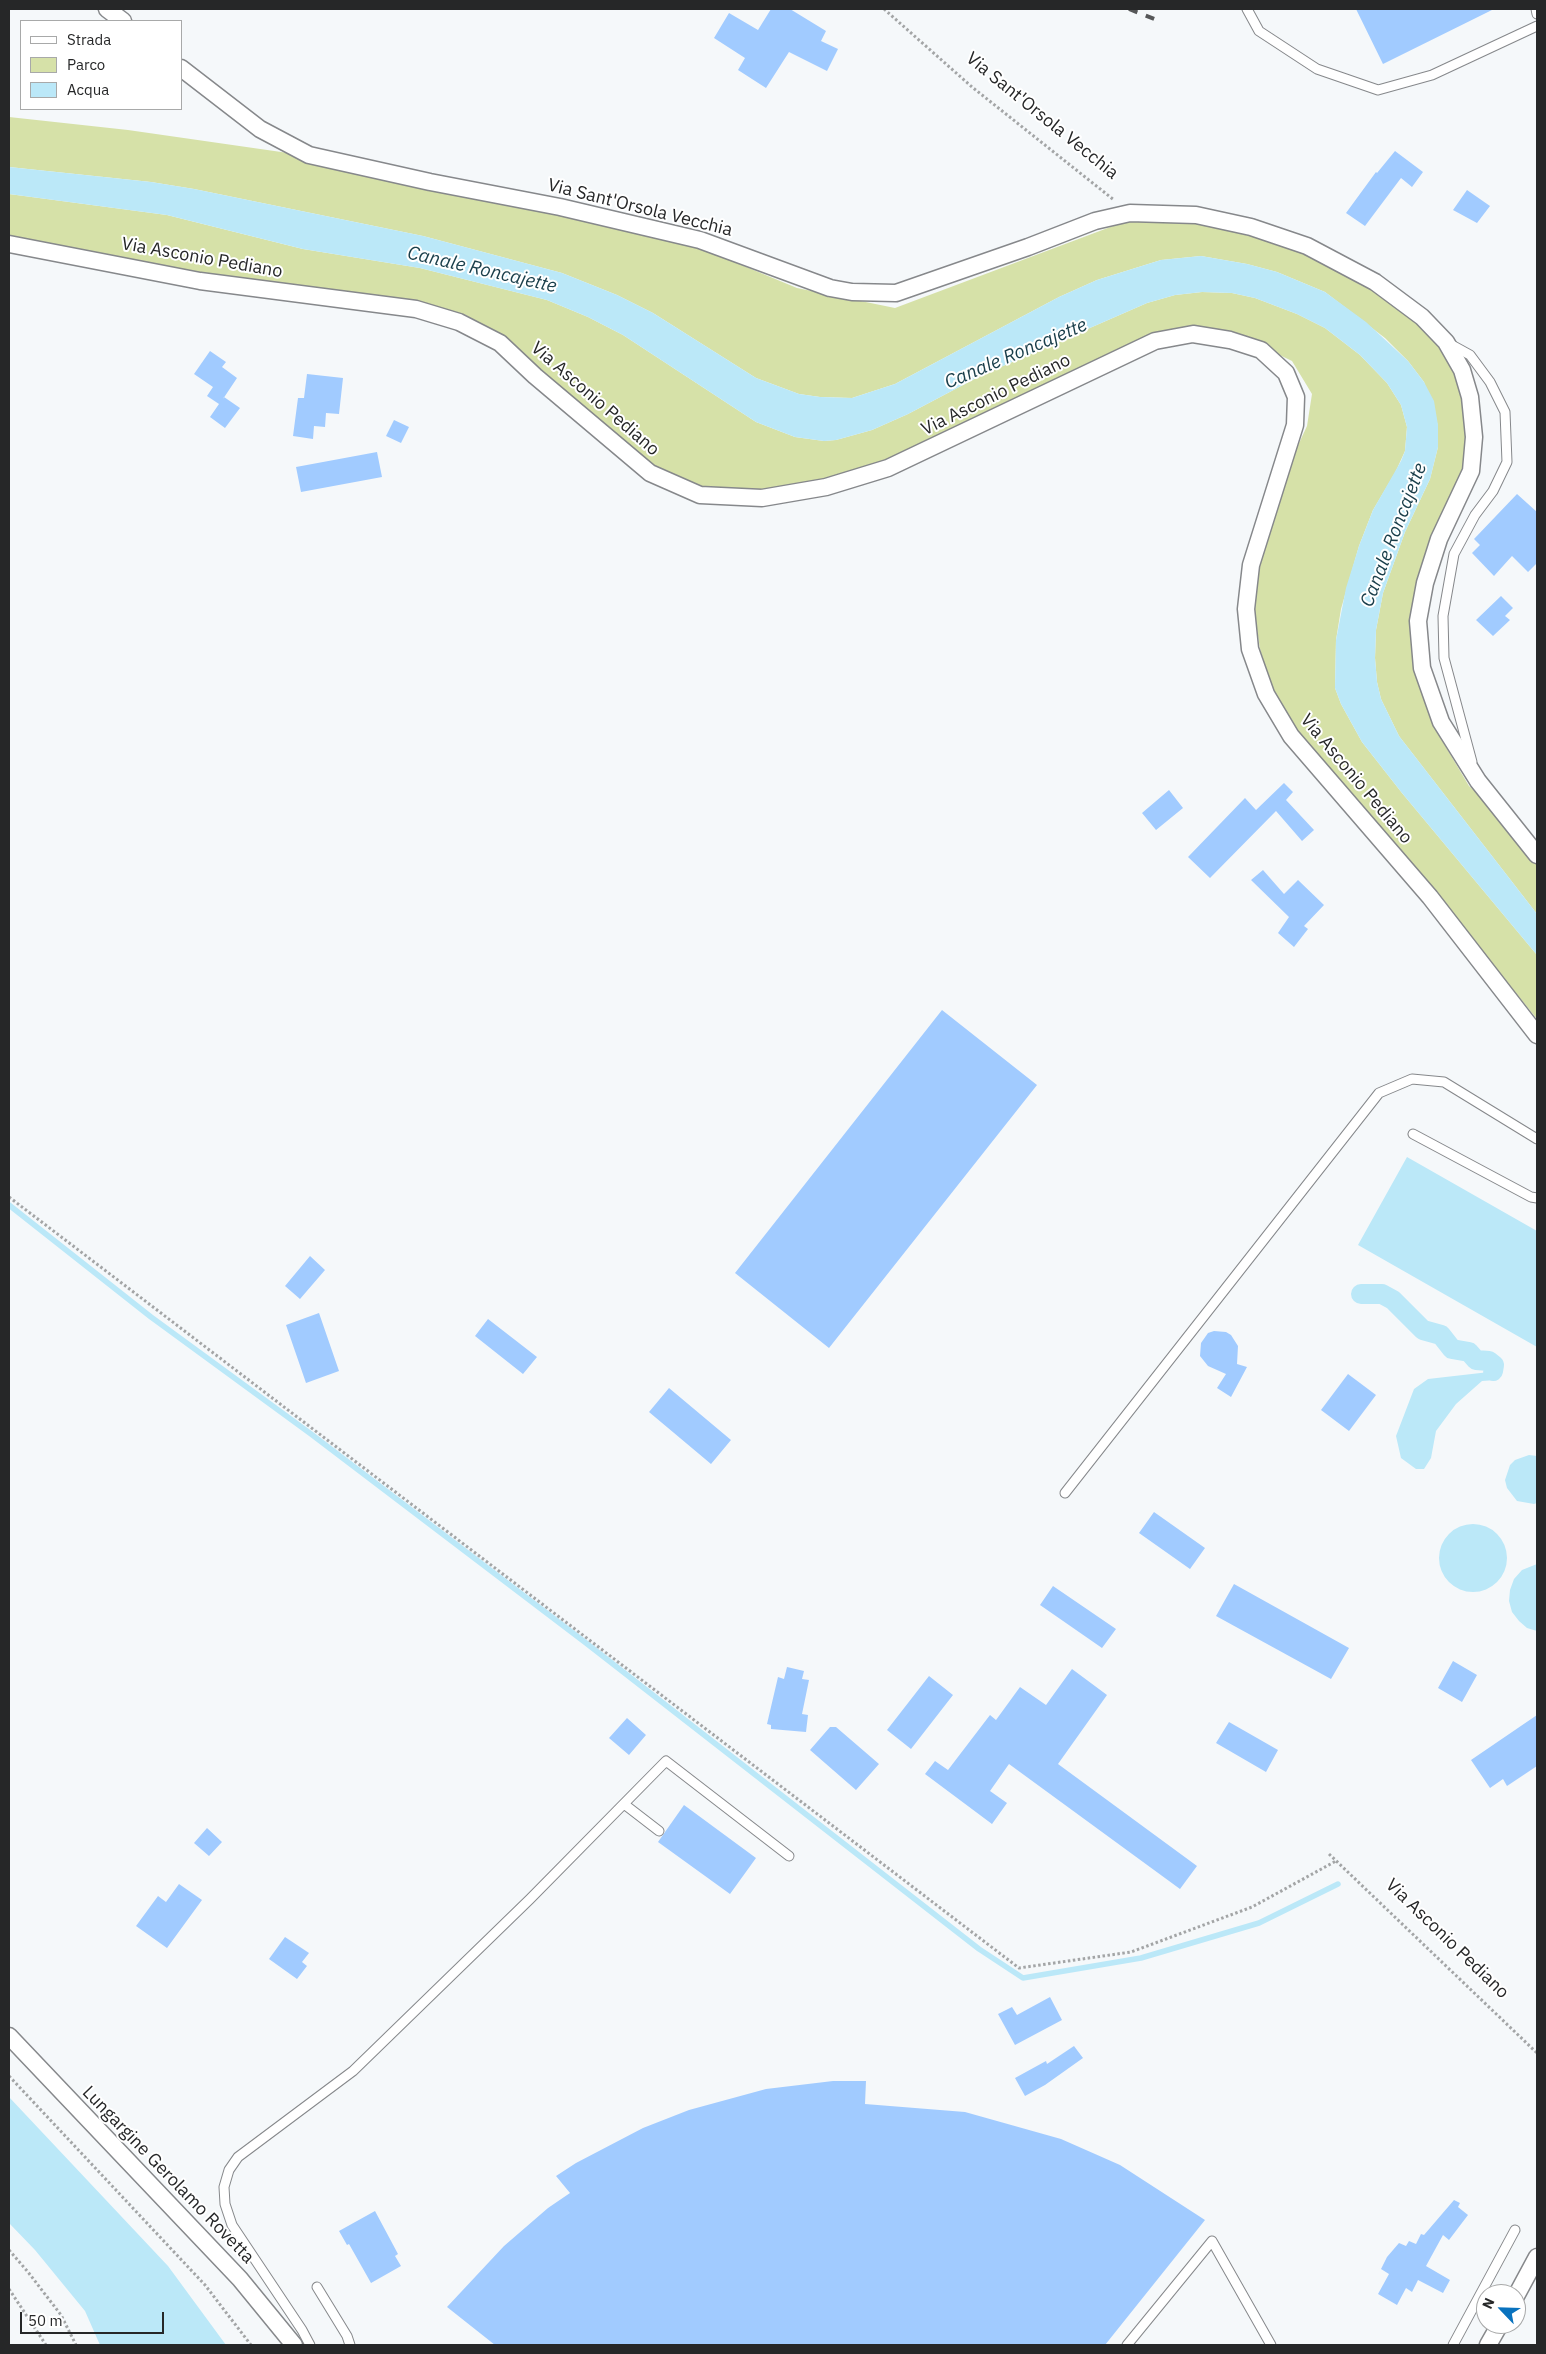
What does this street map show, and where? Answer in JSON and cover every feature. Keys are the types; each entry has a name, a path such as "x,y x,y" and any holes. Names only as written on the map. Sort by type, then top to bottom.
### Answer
{"street":[{"path":"107,9 121,20"},
{"name":"Via Sant'Orsola Vecchia","path":"182,69 248,120 288,145 309,155 430,182 560,207 700,240 823,286 852,292 896,293 1028,247 1095,221 1130,213 1196,215 1251,227 1307,246 1375,282 1422,317 1446,342 1462,370 1470,397 1474,437 1471,471 1439,539 1425,583 1418,621 1422,668 1441,722 1478,781"},
{"name":"Via Asconio Pediano","path":"9,244 200,281 416,309 459,322 500,343 626,455 650,473 700,495 762,498 826,487 888,468 1155,341 1193,334 1230,340 1261,350 1286,373 1296,397 1295,424 1251,565 1246,609 1250,649 1266,694 1291,736 1430,897 1537,1035"},
{"path":"1478,781 1537,855"},
{"name":"Lungargine Gerolamo Rovetta","path":"9,2036 240,2279 294,2345"},
{"path":"1522,2284 1537,2257"},
{"path":"1488,2345 1494,2334"}],"lane":[{"path":"1247,9 1259,31 1317,69 1378,90 1432,75 1537,26"},
{"path":"1536,9 1537,14"},
{"name":"Via Sant'Orsola Vecchia","path":"1446,342 1470,355 1490,382 1505,412 1507,462 1493,491 1475,515 1454,554 1443,616 1444,658 1478,781"},
{"path":"1065,1493 1379,1093 1412,1079 1444,1082 1537,1139"},
{"path":"1413,1134 1531,1197 1537,1198"},
{"path":"310,2345 232,2225 226,2204 224,2187 229,2170 238,2156 353,2070 666,1761 789,1856"},
{"path":"624,1804 660,1831"},
{"path":"1453,2345 1515,2230"},
{"path":"1127,2345 1212,2241 1271,2345"},
{"path":"317,2287 348,2336 350,2345"}],"path":[{"name":"Via Sant'Orsola Vecchia","path":"884,9 972,87 1130,213"},
{"path":"9,1197 1019,1968 1131,1952 1252,1906 1336,1861"},
{"name":"Via Asconio Pediano","path":"1329,1854 1537,2053"},
{"path":"9,2076 205,2286 251,2345"},
{"path":"9,2250 61,2315 76,2345"},
{"path":"9,2289 46,2345"}],"green space":[{"path":"9,117 128,130 309,156 426,190 557,215 698,247 797,288 895,308 1129,220 1196,222 1307,251 1373,286 1447,342 1476,399 1476,472 1426,581 1422,667 1434,727 1469,786 1511,824 1537,857 1537,914 1399,736 1381,699 1375,658 1376,630 1383,593 1405,532 1430,479 1438,447 1438,426 1424,382 1408,361 1385,338 1325,292 1277,272 1247,264 1201,256 1161,260 1097,280 1059,297 895,384 852,398 820,397 799,394 756,378 653,313 617,295 562,273 423,236 194,189 151,182 9,167"},
{"path":"9,194 167,215 303,249 420,268 547,300 588,317 623,335 756,422 795,437 824,441 836,440 872,430 908,414 980,376 1147,303 1175,295 1202,292 1232,293 1255,298 1297,314 1325,328 1360,355 1387,383 1401,405 1407,427 1405,451 1395,473 1373,510 1359,546 1341,609 1336,640 1335,688 1341,704 1362,742 1537,955 1537,1019 1432,890 1295,735 1274,695 1260,649 1254,609 1258,565 1281,482 1307,426 1312,394 1292,361 1259,345 1191,328 889,465 760,496 701,491 653,471 505,341 466,315 421,303 373,295 204,275 9,239"}],"water":[{"name":"Canale Roncajette","path":"9,167 151,182 194,189 423,236 562,273 617,295 653,313 756,378 799,394 820,397 852,398 895,384 1059,297 1097,280 1161,260 1201,256 1247,264 1277,272 1325,292 1366,322 1408,361 1424,382 1434,401 1438,425 1438,447 1430,479 1405,532 1383,593 1376,630 1375,658 1377,682 1381,699 1399,736 1537,914 1537,955 1362,742 1341,704 1335,688 1336,640 1346,588 1373,510 1405,451 1407,427 1401,405 1387,383 1360,355 1325,328 1297,314 1255,298 1232,293 1202,292 1175,295 1147,303 980,376 908,414 872,430 836,440 824,441 795,437 756,422 623,335 588,317 547,300 420,268 303,249 167,215 9,194"},
{"path":"1407,1157 1537,1231 1537,1347 1358,1245"},
{"path":"1498,1371 1500,1376 1496,1380 1482,1381 1456,1404 1436,1431 1431,1458 1424,1469 1416,1469 1401,1458 1396,1436 1414,1389 1428,1379"},
{"path":"1529,1455 1537,1456 1537,1503 1534,1504 1517,1501 1507,1488 1505,1480 1510,1465 1515,1460"},
{"path":"1480,1524 1492,1530 1501,1539 1507,1551 1505,1571 1497,1582 1480,1592 1466,1592 1449,1582 1441,1571 1439,1551 1449,1534 1460,1526"},
{"path":"1537,1564 1537,1631 1527,1628 1519,1621 1512,1612 1509,1601 1514,1579 1522,1570"},
{"path":"9,2097 168,2266 226,2345 100,2345 85,2311 35,2250 9,2223"}],"building":[{"path":"771,9 790,9 826,31 821,41 838,49 827,71 789,52 766,88 738,70 745,58 714,38 729,13 758,30"},
{"path":"1356,9 1494,9 1383,64"},
{"path":"1395,151 1423,172 1412,187 1401,178 1365,226 1346,213 1376,172"},
{"path":"1467,190 1490,206 1477,223 1453,210"},
{"path":"210,351 226,362 222,367 237,378 224,397 240,408 225,428 210,417 219,404 207,396 213,387 194,374"},
{"path":"307,374 343,378 339,414 326,413 325,427 314,426 313,439 293,436 298,398 304,398"},
{"path":"394,420 409,427 401,443 386,436"},
{"path":"377,452 382,477 301,492 296,467"},
{"path":"1517,494 1537,512 1537,563 1528,572 1512,556 1494,576 1472,553 1480,545 1474,539"},
{"path":"1501,596 1513,608 1505,616 1510,620 1493,636 1476,620"},
{"path":"1284,783 1293,792 1286,800 1314,830 1302,841 1276,811 1210,878 1188,857 1245,798 1256,810"},
{"path":"1169,790 1183,808 1156,830 1142,813"},
{"path":"1263,870 1284,894 1298,880 1324,905 1304,926 1308,929 1294,947 1278,933 1289,917 1251,880"},
{"path":"942,1010 1037,1085 829,1348 735,1273"},
{"path":"310,1256 325,1270 300,1299 285,1286"},
{"path":"319,1313 339,1371 306,1383 286,1325"},
{"path":"488,1319 537,1357 523,1374 475,1336"},
{"path":"1214,1331 1226,1332 1231,1335 1238,1346 1237,1364 1247,1367 1231,1397 1217,1388 1226,1374 1208,1366 1200,1356 1201,1343 1208,1333"},
{"path":"1348,1374 1376,1395 1349,1431 1321,1410"},
{"path":"669,1388 731,1440 711,1464 649,1412"},
{"path":"1154,1512 1205,1548 1190,1569 1139,1533"},
{"path":"1234,1584 1349,1648 1331,1679 1216,1616"},
{"path":"1053,1586 1116,1629 1102,1648 1040,1605"},
{"path":"1453,1661 1477,1675 1462,1702 1438,1688"},
{"path":"787,1667 804,1671 802,1679 809,1680 802,1714 808,1715 806,1732 771,1729 771,1725 767,1724 778,1677 784,1679"},
{"path":"1072,1669 1107,1695 1058,1764 1197,1866 1180,1889 1009,1764 990,1791 1007,1803 992,1824 925,1774 935,1761 948,1770 990,1715 996,1720 1020,1687 1046,1705"},
{"path":"929,1676 953,1695 911,1749 887,1730"},
{"path":"1537,1715 1537,1766 1507,1786 1503,1779 1490,1788 1471,1760"},
{"path":"627,1718 646,1735 629,1755 609,1738"},
{"path":"1229,1722 1278,1750 1266,1772 1216,1743"},
{"path":"830,1727 836,1727 879,1764 856,1790 810,1750"},
{"path":"684,1805 756,1858 730,1894 658,1842"},
{"path":"207,1828 222,1842 209,1856 194,1843"},
{"path":"179,1884 202,1900 167,1948 136,1926 158,1896 166,1902"},
{"path":"285,1937 309,1953 302,1962 307,1966 297,1979 269,1959"},
{"path":"1050,1997 1062,2020 1015,2045 998,2014 1012,2007 1017,2015"},
{"path":"1074,2046 1083,2058 1045,2085 1025,2096 1015,2078 1046,2061 1047,2064"},
{"path":"833,2081 866,2081 865,2104 965,2112 1061,2139 1120,2165 1205,2220 1105,2345 495,2345 447,2307 504,2246 548,2208 570,2193 556,2176 576,2163 643,2128 689,2110 766,2089"},
{"path":"1454,2200 1460,2203 1458,2207 1468,2215 1449,2240 1443,2235 1426,2266 1450,2280 1443,2293 1418,2280 1412,2292 1406,2288 1397,2305 1378,2294 1389,2274 1381,2269 1387,2257 1399,2243 1406,2246 1409,2241 1416,2244 1421,2234 1424,2235"},
{"path":"375,2211 398,2254 395,2256 401,2266 371,2283 349,2244 347,2245 339,2231"}],"waterway":[{"path":"9,1205 151,1317 311,1434 586,1643 979,1949 1023,1978 1141,1958 1259,1923 1338,1884"},
{"path":"1361,1294 1382,1294 1393,1300 1423,1330 1441,1335 1452,1349 1469,1352 1476,1360 1489,1361 1494,1365 1493,1371"}],"railway":[{"path":"1129,9 1157,20"}]}
